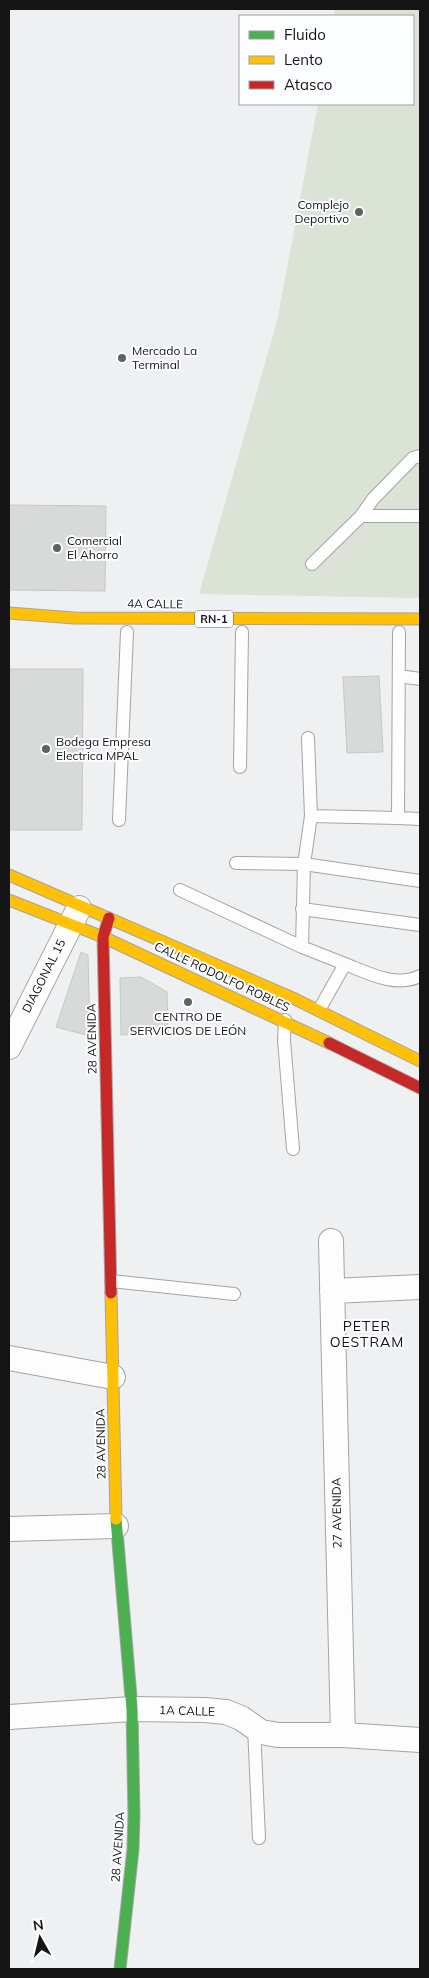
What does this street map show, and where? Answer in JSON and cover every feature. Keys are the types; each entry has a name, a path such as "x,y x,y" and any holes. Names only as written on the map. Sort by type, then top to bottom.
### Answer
{"main road":[{"name":"4A CALLE","path":"9,614 74,618 420,619"},
{"path":"394,632 413,632"},
{"name":"CALLE RODOLFO ROBLES","path":"9,875 75,916 103,937 285,1021 420,1088"},
{"name":"CALLE RODOLFO ROBLES","path":"9,900 75,916 109,918 319,1010 420,1061"},
{"name":"28 AVENIDA","path":"109,918 103,937 116,1526 132,1709 134,1815 133,1849 120,1969"}],"street":[{"name":"DIAGONAL 15","path":"9,1047 75,916"},
{"name":"27 AVENIDA","path":"331,1241 343,1735"},
{"path":"332,1291 420,1287"},
{"path":"9,1358 113,1377"},
{"path":"9,1529 116,1526"},
{"name":"1A CALLE","path":"9,1717 132,1709 205,1710 226,1712 241,1718 261,1732 278,1735 343,1735 420,1740"}],"lane":[{"path":"312,564 361,516 373,498 413,458 420,456"},
{"path":"361,516 420,516"},
{"path":"119,820 127,632"},
{"path":"240,767 242,632"},
{"path":"394,632 399,676 398,818"},
{"path":"399,676 420,679"},
{"path":"302,948 304,864 311,816 308,738"},
{"path":"311,816 420,819"},
{"path":"236,863 304,864 420,881"},
{"path":"180,890 302,948 345,964 396,981 414,980 420,976"},
{"path":"302,909 420,925"},
{"path":"319,1010 345,964"},
{"path":"293,1149 285,1021 295,999"},
{"path":"111,1281 234,1294"},
{"path":"254,1727 259,1838"}],"shaded area":[{"name":"Complejo Deportivo","path":"335,9 420,9 420,598 199,594 277,321 318,105 414,105 414,15 334,15"}],"building":[{"name":"Comercial El Ahorro","path":"9,505 106,506 105,591 9,590"},
{"name":"Bodega Empresa Electrica MPAL","path":"9,669 83,669 82,830 9,830"},
{"path":"379,676 383,752 347,753 343,677"},
{"path":"81,952 88,955 90,1036 56,1027"},
{"path":"141,977 167,992 168,1033 121,1035 120,978"}],"traffic: fast":[{"path":"116,1519 132,1709 134,1815 133,1849 120,1969"}],"traffic: slow":[{"path":"9,613 74,618 420,619"},
{"path":"9,875 295,999 420,1061"},
{"path":"9,900 103,937 329,1043"},
{"path":"111,1293 116,1519"}],"traffic: jam":[{"path":"109,918 103,937 111,1293"},
{"path":"329,1043 420,1088"}],"place":[{"name":"Complejo Deportivo","path":"359,212"},
{"name":"Mercado La Terminal","path":"122,358"},
{"name":"Comercial El Ahorro","path":"57,548"},
{"name":"Bodega Empresa Electrica MPAL","path":"46,749"},
{"name":"CENTRO DE SERVICIOS DE LEÓN","path":"188,1002"}],"district":[{"name":"PETER OESTRAM","path":"367,1334"}]}
